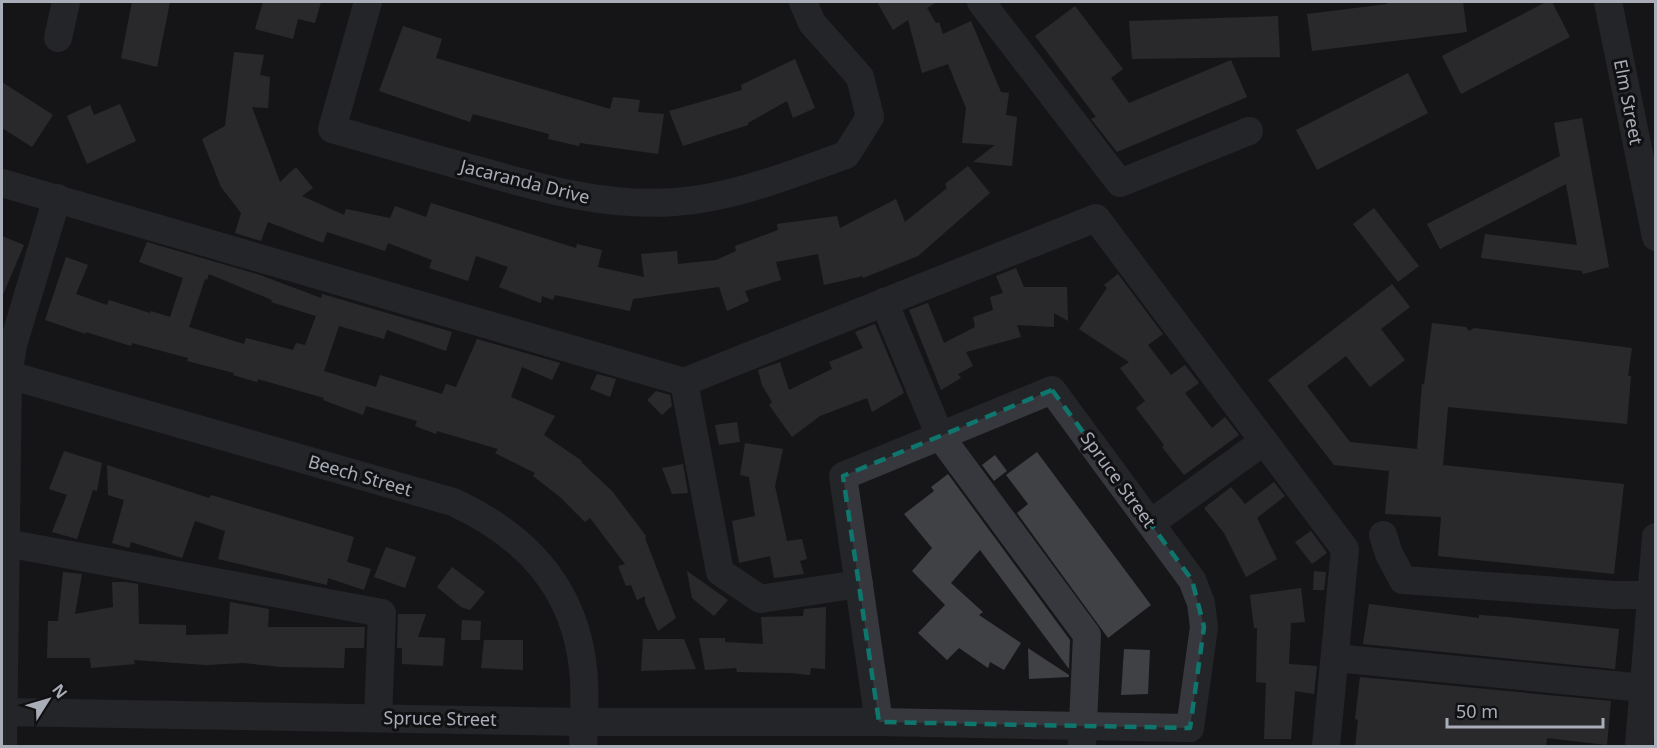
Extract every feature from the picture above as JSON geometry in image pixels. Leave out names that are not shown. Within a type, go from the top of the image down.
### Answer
[{"type":"street","points":[[58,38],[66,2]]},
{"type":"street","name":"Jacaranda Drive","points":[[368,2],[332,129],[545,190],[588,199],[632,203],[676,202],[719,196],[846,155],[870,117],[860,77],[812,23],[803,2]]},
{"type":"street","points":[[981,2],[1120,183],[1249,131]]},
{"type":"street","name":"Elm Street","points":[[1608,2],[1656,237]]},
{"type":"street","points":[[1614,31],[1617,15],[1626,2]]},
{"type":"street","points":[[2,183],[684,382],[1096,218],[1345,549],[1326,747]]},
{"type":"street","points":[[3,747],[6,543],[5,374],[57,198]]},
{"type":"street","points":[[884,302],[940,436],[1087,635],[1082,736]]},
{"type":"street","name":"Beech Street","points":[[5,374],[453,502],[481,515],[508,532],[530,554],[550,578],[566,605],[577,634],[583,669],[584,734]]},
{"type":"street","points":[[684,382],[720,572],[760,599],[859,584]]},
{"type":"street","name":"Spruce Street","points":[[2,712],[378,718],[584,734],[879,722],[1082,736],[1190,728],[1204,627],[1201,603],[1192,580],[1052,390],[843,476],[879,722]]},
{"type":"street","points":[[1150,524],[1264,441]]},
{"type":"street","points":[[1383,535],[1389,554],[1403,580],[1614,596],[1652,595]]},
{"type":"street","points":[[1640,747],[1656,537]]},
{"type":"street","points":[[6,543],[382,614],[378,718]]},
{"type":"street","points":[[1335,658],[1644,688]]},
{"type":"highlighted area","points":[[1052,390],[1192,580],[1204,627],[1190,728],[879,722],[843,476]]},
{"type":"building","points":[[132,2],[170,2],[157,67],[121,58]]},
{"type":"building","points":[[263,2],[321,2],[315,23],[298,19],[293,39],[255,29]]},
{"type":"building","points":[[877,2],[937,2],[927,8],[936,23],[939,22],[943,34],[971,21],[1001,92],[1009,93],[1006,115],[1017,117],[1012,166],[973,162],[995,145],[962,143],[966,108],[948,64],[922,73],[908,20],[893,30]]},
{"type":"building","points":[[1387,2],[1463,2],[1467,32],[1312,51],[1307,14],[1387,4]]},
{"type":"building","points":[[1546,2],[1552,2],[1570,37],[1461,94],[1442,56]]},
{"type":"building","points":[[1075,6],[1123,69],[1111,78],[1129,103],[1231,60],[1247,97],[1117,152],[1091,119],[1096,117],[1035,36]]},
{"type":"building","points":[[1278,16],[1280,57],[1132,59],[1129,21]]},
{"type":"building","points":[[403,26],[442,39],[436,58],[610,109],[613,97],[640,100],[638,112],[664,114],[658,154],[580,143],[579,146],[548,139],[549,134],[473,114],[470,122],[379,91]]},
{"type":"building","points":[[234,52],[264,55],[260,75],[270,77],[268,108],[252,107],[280,182],[296,167],[313,188],[302,196],[344,215],[346,209],[390,218],[395,206],[426,217],[431,203],[576,248],[577,244],[602,250],[598,267],[644,277],[641,254],[677,251],[678,264],[716,260],[736,251],[735,246],[778,230],[777,224],[837,216],[840,228],[896,199],[905,222],[947,188],[945,184],[968,166],[990,193],[918,256],[863,278],[863,276],[824,285],[818,254],[776,262],[781,280],[745,291],[749,301],[727,311],[719,287],[633,299],[630,311],[555,295],[553,300],[542,296],[541,303],[499,287],[508,267],[476,256],[468,281],[429,268],[432,260],[388,243],[385,251],[327,232],[323,243],[268,222],[261,241],[235,233],[241,213],[221,187],[202,139],[225,126]]},
{"type":"building","points":[[795,59],[815,108],[793,118],[787,101],[748,125],[683,146],[669,111],[742,90],[741,85]]},
{"type":"building","points":[[1408,73],[1428,113],[1317,170],[1296,130]]},
{"type":"building","points":[[2,82],[53,115],[32,147],[2,128]]},
{"type":"building","points":[[120,104],[136,141],[87,164],[67,116],[90,105],[94,115]]},
{"type":"building","points":[[1582,118],[1609,267],[1583,274],[1582,271],[1481,258],[1485,234],[1577,245],[1566,184],[1440,249],[1427,224],[1560,156],[1554,123]]},
{"type":"building","points":[[1374,208],[1419,266],[1398,282],[1353,224]]},
{"type":"building","points":[[2,236],[24,245],[2,297]]},
{"type":"building","points":[[147,242],[260,275],[321,298],[322,294],[452,332],[446,351],[387,330],[384,339],[339,326],[324,371],[376,387],[380,375],[442,394],[446,384],[456,387],[477,339],[560,363],[552,380],[522,367],[511,397],[555,416],[544,435],[582,461],[612,491],[646,536],[676,618],[658,631],[645,602],[645,596],[637,600],[631,585],[626,586],[618,566],[625,564],[590,518],[585,522],[560,497],[533,476],[535,473],[495,453],[498,449],[437,431],[436,434],[415,426],[417,421],[366,406],[363,415],[323,400],[324,398],[258,379],[257,382],[233,375],[234,373],[187,361],[188,358],[132,343],[131,346],[45,320],[66,257],[88,265],[76,294],[107,305],[109,300],[170,317],[183,278],[139,262]],"holes":[[[209,274],[272,300],[271,302],[316,316],[305,345],[296,343],[293,350],[246,338],[244,344],[189,327],[205,279],[207,280]]]},
{"type":"building","points":[[1016,268],[1024,287],[1067,287],[1068,321],[1054,313],[1054,327],[1017,325],[1021,337],[966,352],[973,366],[958,374],[961,378],[941,390],[909,310],[928,303],[944,343],[975,327],[973,317],[993,310],[990,297],[1003,293],[996,276]]},
{"type":"building","points":[[1118,274],[1163,334],[1148,345],[1171,375],[1185,365],[1199,383],[1185,393],[1212,428],[1225,417],[1239,435],[1184,475],[1136,408],[1145,401],[1120,368],[1129,362],[1079,329],[1107,288],[1104,285]]},
{"type":"building","points":[[1392,284],[1410,307],[1381,329],[1405,360],[1370,387],[1346,356],[1307,386],[1350,442],[1417,449],[1422,383],[1424,385],[1432,323],[1466,327],[1469,331],[1474,328],[1632,348],[1628,376],[1631,376],[1627,424],[1448,407],[1443,465],[1624,484],[1614,574],[1438,556],[1441,517],[1385,514],[1389,471],[1334,465],[1268,380]]},
{"type":"building","points":[[875,324],[904,393],[872,412],[867,398],[820,416],[792,437],[769,405],[772,402],[762,385],[758,370],[780,362],[789,390],[832,369],[829,362],[863,348],[855,332]]},
{"type":"building","points":[[597,374],[616,379],[610,397],[590,389]]},
{"type":"building","points":[[656,391],[670,395],[672,406],[662,415],[647,400]]},
{"type":"building","points":[[737,422],[740,442],[719,445],[715,425]]},
{"type":"building","points":[[745,443],[783,449],[775,486],[787,541],[802,539],[807,559],[800,561],[804,574],[774,578],[770,556],[739,563],[732,521],[755,516],[749,477],[740,475]]},
{"type":"building","points":[[64,451],[102,463],[97,491],[93,490],[77,539],[52,532],[67,495],[49,489]]},
{"type":"building","points":[[1037,452],[1151,605],[1108,638],[1017,513],[1028,504],[1006,475]]},
{"type":"building","points":[[995,455],[1007,471],[994,481],[982,465]]},
{"type":"building","points":[[683,464],[688,493],[672,494],[662,468]]},
{"type":"building","points":[[107,465],[209,498],[211,495],[354,537],[347,562],[371,569],[364,590],[328,578],[327,585],[218,559],[225,531],[195,521],[182,558],[131,542],[129,548],[112,543],[124,500],[108,495]]},
{"type":"building","points":[[948,474],[1070,640],[1069,669],[980,550],[951,583],[983,612],[979,615],[1021,643],[1004,670],[990,662],[988,668],[959,648],[947,660],[918,633],[945,605],[912,571],[932,548],[904,514],[934,491],[931,487]]},
{"type":"building","points":[[1274,482],[1285,496],[1257,518],[1277,559],[1246,577],[1224,533],[1204,508],[1231,487],[1245,504]]},
{"type":"building","points":[[1311,531],[1327,553],[1312,564],[1295,542]]},
{"type":"building","points":[[386,547],[416,557],[405,588],[374,577]]},
{"type":"building","points":[[452,567],[485,592],[470,610],[461,607],[437,587]]},
{"type":"building","points":[[687,571],[728,600],[714,616],[692,598]]},
{"type":"building","points":[[1314,571],[1326,572],[1324,590],[1313,590]]},
{"type":"building","points":[[63,572],[82,574],[75,614],[113,607],[112,582],[126,582],[138,584],[139,624],[186,625],[186,635],[228,634],[230,602],[269,609],[268,627],[365,627],[364,648],[345,648],[344,668],[282,667],[243,663],[206,665],[134,660],[135,664],[91,668],[90,658],[47,658],[48,621],[58,621]]},
{"type":"building","points":[[1301,588],[1305,622],[1291,623],[1289,664],[1317,666],[1314,694],[1295,691],[1291,739],[1264,739],[1266,683],[1256,682],[1257,628],[1254,628],[1250,595]]},
{"type":"building","points":[[1369,604],[1479,618],[1479,615],[1508,617],[1619,629],[1615,669],[1363,644]]},
{"type":"building","points":[[826,607],[825,669],[811,668],[810,675],[737,672],[736,668],[705,670],[699,638],[725,638],[725,642],[763,644],[761,617],[803,616],[804,609]]},
{"type":"building","points":[[398,614],[426,614],[418,637],[445,638],[443,666],[402,664],[402,648],[397,648]]},
{"type":"building","points":[[462,620],[481,621],[480,640],[461,640]]},
{"type":"building","points":[[643,639],[684,639],[696,669],[641,671]]},
{"type":"building","points":[[484,640],[523,640],[523,670],[481,668]]},
{"type":"building","points":[[1028,648],[1069,675],[1069,677],[1029,679]]},
{"type":"building","points":[[1124,649],[1150,650],[1148,694],[1121,695]]},
{"type":"building","points":[[1360,677],[1611,701],[1607,745],[1547,738],[1546,747],[1355,747],[1358,720],[1355,719]]}]
